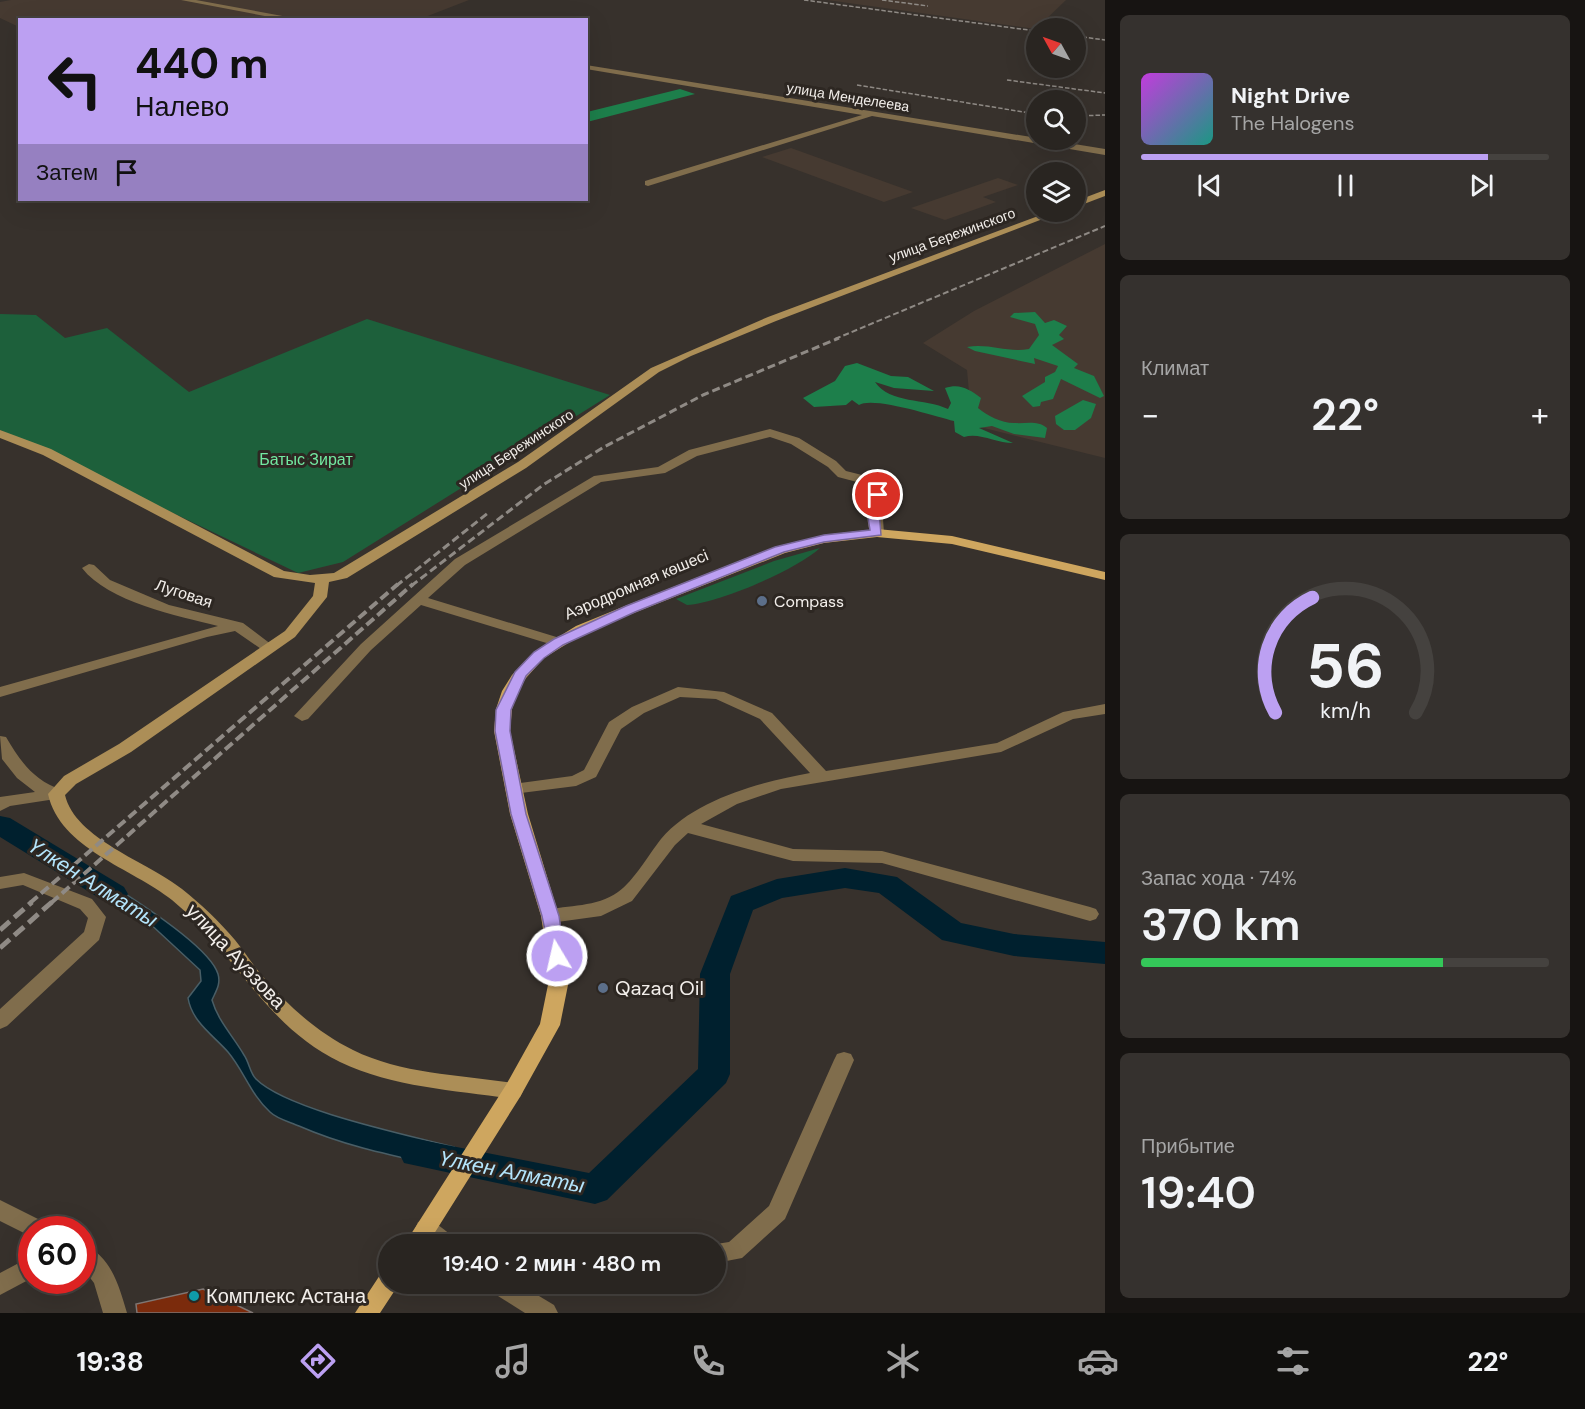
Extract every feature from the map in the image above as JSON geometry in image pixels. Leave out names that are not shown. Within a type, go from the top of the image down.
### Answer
[{"type":"main road","points":[[1086,200],[1105,192]]},
{"type":"main road","name":"улица Бережинского","points":[[0,434],[47,453],[279,574],[301,580],[322,581],[342,575],[522,465],[655,370],[676,359],[772,318],[1029,222]]},
{"type":"main road","name":"Аэродромная көшесі","points":[[427,1229],[513,1091],[550,1025],[560,975],[550,916],[513,789],[502,731],[504,710],[520,675],[539,655],[591,625],[780,550],[824,538],[877,533],[952,540],[1105,576]]},
{"type":"main road","points":[[56,794],[70,780],[124,748],[290,634],[320,597],[322,581]]},
{"type":"main road","name":"улица Ауэзова","points":[[56,794],[56,806],[78,831],[155,878],[184,900],[225,941],[262,990],[329,1046],[364,1063],[427,1079],[513,1091]]},
{"type":"main road","points":[[367,1313],[380,1294]]},
{"type":"street","points":[[184,0],[289,18]]},
{"type":"street","name":"улица Менделеева","points":[[588,67],[1105,152]]},
{"type":"street","points":[[648,183],[872,114]]},
{"type":"street","points":[[302,716],[366,647],[460,562],[598,479],[661,470],[693,453],[761,434],[782,436],[832,464],[842,474],[881,484],[884,489],[878,495],[873,510],[877,533]]},
{"type":"street","name":"Луговая","points":[[89,568],[105,583],[164,608],[238,626],[268,648]]},
{"type":"street","points":[[418,600],[558,642]]},
{"type":"street","points":[[0,692],[204,633],[238,626]]},
{"type":"street","points":[[513,789],[576,781],[590,773],[615,726],[638,710],[678,692],[719,695],[766,716],[822,776]]},
{"type":"street","points":[[550,916],[601,909],[626,896],[669,841],[685,826],[731,800],[779,784],[1001,747],[1069,715],[1105,708]]},
{"type":"street","points":[[0,741],[8,758],[30,784],[56,794]]},
{"type":"street","points":[[3,803],[56,794]]},
{"type":"street","points":[[685,826],[794,855],[882,857],[1090,914]]},
{"type":"street","points":[[0,883],[24,879],[86,904],[97,917],[92,935],[0,1021]]},
{"type":"street","points":[[726,1252],[734,1251],[777,1212],[844,1060]]},
{"type":"street","points":[[0,1210],[18,1219]]},
{"type":"street","points":[[96,1267],[108,1287],[115,1313]]},
{"type":"street","points":[[0,1286],[18,1275]]},
{"type":"street","points":[[515,1294],[546,1313]]},
{"type":"shaded area","points":[[11,0],[469,0],[423,18],[18,18],[18,27],[0,18],[0,2]]},
{"type":"shaded area","points":[[827,0],[1066,0],[1047,18],[1026,18],[1026,28]]},
{"type":"shaded area","points":[[791,148],[913,192],[884,202],[762,157]]},
{"type":"shaded area","points":[[998,178],[1018,185],[983,197],[996,202],[945,220],[911,208]]},
{"type":"shaded area","points":[[1105,244],[1105,458],[972,425],[967,370],[923,343],[974,311]]},
{"type":"green space","points":[[680,89],[695,94],[588,122],[588,112]]},
{"type":"green space","points":[[1035,312],[1045,323],[1054,320],[1067,326],[1059,335],[1064,339],[1052,345],[1078,364],[1074,368],[1094,376],[1104,396],[1100,398],[1061,379],[1053,399],[1033,407],[1022,396],[1045,382],[1045,377],[1055,372],[1058,366],[1034,358],[1035,364],[975,351],[967,347],[1029,349],[1039,335],[1035,324],[1010,317],[1014,313]]},
{"type":"green space","name":"Батыс Зират","points":[[0,314],[36,315],[65,338],[107,328],[189,392],[367,319],[610,395],[343,562],[298,573],[0,430]]},
{"type":"green space","points":[[857,363],[891,376],[908,377],[934,391],[894,388],[875,382],[890,394],[948,409],[951,403],[945,388],[955,386],[964,388],[981,398],[978,408],[986,414],[1004,422],[1035,423],[1043,426],[1047,428],[1045,438],[1014,434],[992,426],[979,428],[1013,443],[976,436],[964,437],[955,432],[954,421],[904,408],[877,403],[859,405],[852,400],[846,405],[814,407],[803,398],[835,381],[845,366]]},
{"type":"green space","points":[[1083,400],[1096,404],[1091,418],[1075,430],[1064,430],[1056,424],[1055,416]]},
{"type":"green space","points":[[820,548],[794,566],[737,592],[687,605],[676,599],[774,561]]},
{"type":"water","points":[[92,873],[182,933],[211,962],[219,978],[212,1000],[215,1008],[246,1058],[256,1079],[294,1101],[320,1111],[454,1147],[445,1167],[353,1145],[317,1133],[273,1114],[263,1105],[228,1052],[198,1021],[190,1007],[188,998],[201,981],[200,970],[146,920],[84,879]]},
{"type":"building","name":"Комплекс Астана","points":[[203,1289],[253,1313],[137,1313],[136,1304]]},
{"type":"waterway","name":"Үлкен Алматы","points":[[0,825],[114,894]]},
{"type":"waterway","name":"Үлкен Алматы","points":[[416,1153],[595,1189],[714,1074],[715,974],[741,903],[777,889],[845,878],[887,884],[952,932],[1014,945],[1105,953]]},
{"type":"railway","points":[[804,0],[1026,30]]},
{"type":"railway","points":[[882,0],[928,6]]},
{"type":"railway","points":[[1086,37],[1105,40]]},
{"type":"railway","points":[[1007,80],[1105,93]]},
{"type":"railway","points":[[857,85],[1026,112]]},
{"type":"railway","points":[[1086,116],[1105,115]]},
{"type":"railway","points":[[835,339],[1105,226]]},
{"type":"railway","points":[[411,586],[543,485],[604,447],[703,395],[839,338]]},
{"type":"railway","points":[[396,586],[488,513]]},
{"type":"railway","points":[[30,903],[398,584]]},
{"type":"railway","points":[[51,903],[413,584]]},
{"type":"railway","points":[[0,930],[32,902]]},
{"type":"railway","points":[[0,948],[52,902]]},
{"type":"place","name":"Compass","points":[[762,601]]},
{"type":"place","name":"Qazaq Oil","points":[[603,988]]},
{"type":"place","name":"Комплекс Астана","points":[[194,1296]]},
{"type":"route","points":[[557,956],[550,916],[519,814],[502,731],[504,710],[510,691],[520,675],[539,655],[558,642],[581,629],[630,609],[780,550],[824,538],[877,533],[873,510],[878,495]]}]
